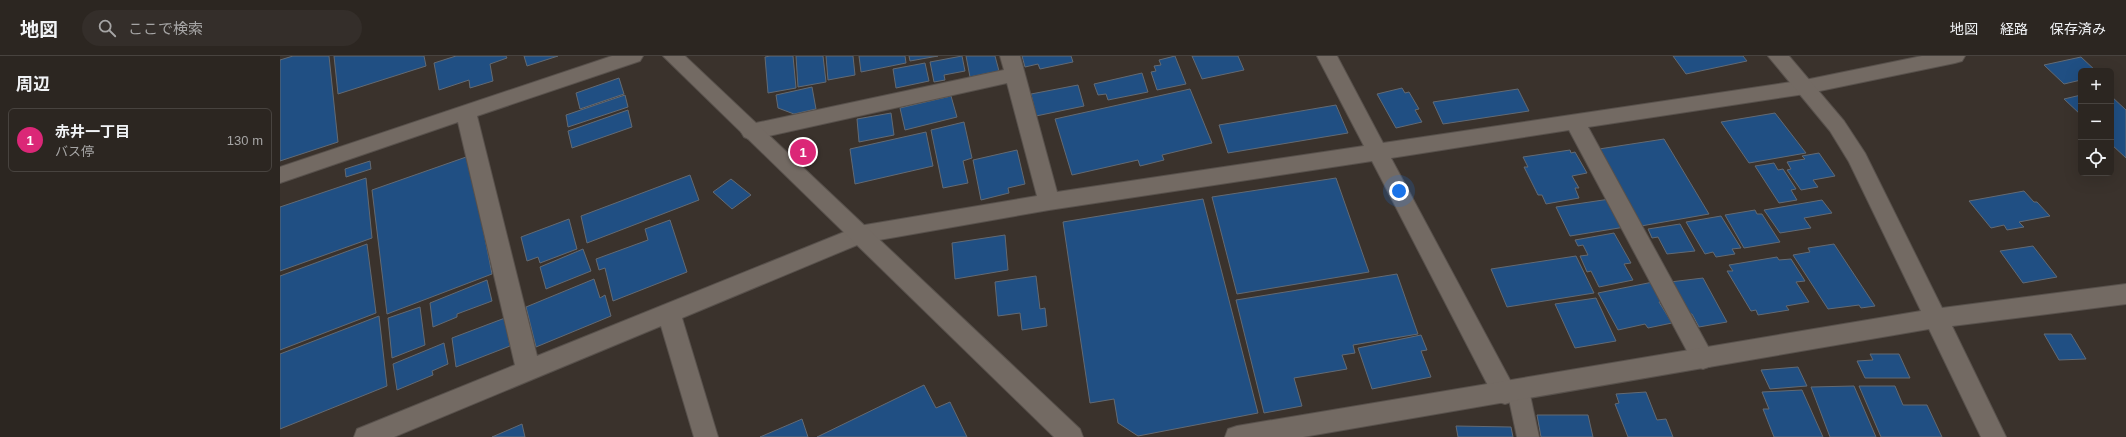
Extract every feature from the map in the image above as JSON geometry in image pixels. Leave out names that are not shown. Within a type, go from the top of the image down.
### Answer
[{"type":"street","points":[[280,175],[633,56]]},
{"type":"street","points":[[673,56],[1071,437]]},
{"type":"street","points":[[1327,56],[1512,392]]},
{"type":"street","points":[[1778,56],[1837,126],[1858,158],[1994,437]]},
{"type":"street","points":[[366,437],[859,235],[1048,202],[1805,87],[1955,56]]},
{"type":"street","points":[[751,132],[1012,65],[1048,202]]},
{"type":"street","points":[[466,112],[528,370]]},
{"type":"street","points":[[1576,122],[1703,359]]},
{"type":"street","points":[[1237,437],[1512,392],[1937,318],[2126,294]]},
{"type":"street","points":[[669,313],[706,437]]},
{"type":"lane","points":[[1512,392],[1528,437]]},
{"type":"building","points":[[293,56],[329,56],[338,142],[280,161],[280,60]]},
{"type":"building","points":[[334,56],[424,56],[426,66],[338,94]]},
{"type":"building","points":[[456,56],[506,56],[507,58],[490,64],[493,81],[470,88],[469,80],[439,90],[434,63]]},
{"type":"building","points":[[524,56],[558,56],[527,66]]},
{"type":"building","points":[[793,56],[796,88],[768,93],[765,57]]},
{"type":"building","points":[[796,56],[823,56],[826,82],[798,87]]},
{"type":"building","points":[[826,56],[853,56],[855,75],[828,80]]},
{"type":"building","points":[[859,56],[905,56],[906,63],[861,72]]},
{"type":"building","points":[[909,56],[938,56],[910,61]]},
{"type":"building","points":[[962,56],[965,71],[944,75],[945,80],[934,82],[930,62]]},
{"type":"building","points":[[966,56],[995,56],[999,71],[970,77]]},
{"type":"building","points":[[1022,56],[1071,56],[1073,62],[1040,69],[1038,64],[1025,67]]},
{"type":"building","points":[[1175,56],[1186,84],[1157,90],[1151,72],[1156,71],[1154,66],[1161,65],[1159,60]]},
{"type":"building","points":[[1192,56],[1238,56],[1244,70],[1202,79]]},
{"type":"building","points":[[1673,56],[1743,56],[1747,61],[1686,74]]},
{"type":"building","points":[[2081,57],[2093,68],[2078,68],[2078,81],[2064,84],[2044,65]]},
{"type":"building","points":[[925,63],[929,81],[896,88],[893,69]]},
{"type":"building","points":[[1142,73],[1148,92],[1108,100],[1106,94],[1098,95],[1094,84]]},
{"type":"building","points":[[619,78],[624,94],[580,109],[576,93]]},
{"type":"building","points":[[1078,85],[1084,106],[1036,116],[1031,94]]},
{"type":"building","points":[[812,87],[816,109],[794,114],[778,108],[776,95]]},
{"type":"building","points":[[1402,88],[1405,93],[1409,92],[1419,109],[1415,110],[1422,122],[1396,128],[1377,94]]},
{"type":"building","points":[[1190,89],[1212,143],[1162,155],[1164,160],[1140,166],[1138,160],[1072,175],[1055,119]]},
{"type":"building","points":[[1518,89],[1529,111],[1443,124],[1433,102]]},
{"type":"building","points":[[625,95],[628,107],[568,127],[566,115]]},
{"type":"building","points":[[951,96],[957,117],[905,130],[900,108]]},
{"type":"building","points":[[2078,96],[2078,112],[2064,99]]},
{"type":"building","points":[[2114,99],[2126,110],[2126,158],[2114,147]]},
{"type":"building","points":[[1336,105],[1348,133],[1228,153],[1219,125]]},
{"type":"building","points":[[628,110],[632,127],[572,148],[568,131]]},
{"type":"building","points":[[891,113],[894,135],[859,142],[857,119]]},
{"type":"building","points":[[1775,113],[1806,153],[1749,163],[1721,122]]},
{"type":"building","points":[[964,122],[972,158],[963,161],[968,183],[943,188],[931,130]]},
{"type":"building","points":[[926,132],[933,166],[855,184],[850,149]]},
{"type":"building","points":[[1664,139],[1709,214],[1641,226],[1599,149]]},
{"type":"building","points":[[1017,150],[1025,184],[1008,188],[1009,193],[981,200],[973,160]]},
{"type":"building","points":[[1570,150],[1571,153],[1575,152],[1587,173],[1572,176],[1579,188],[1575,188],[1579,198],[1546,204],[1542,195],[1538,195],[1524,167],[1528,167],[1523,157]]},
{"type":"building","points":[[1819,153],[1835,176],[1813,180],[1818,187],[1801,190],[1787,170],[1791,169],[1787,162],[1805,159],[1802,156]]},
{"type":"building","points":[[469,156],[492,274],[387,314],[372,190]]},
{"type":"building","points":[[370,161],[371,169],[346,177],[345,169]]},
{"type":"building","points":[[1774,163],[1778,170],[1783,169],[1796,189],[1791,190],[1797,200],[1779,203],[1755,166]]},
{"type":"building","points":[[690,175],[699,200],[587,243],[581,216]]},
{"type":"building","points":[[366,178],[372,238],[280,271],[280,207]]},
{"type":"building","points":[[1336,178],[1369,272],[1237,294],[1212,197]]},
{"type":"building","points":[[731,179],[751,195],[732,209],[713,192]]},
{"type":"building","points":[[2024,191],[2050,216],[2019,222],[2024,227],[2007,230],[2004,225],[1991,228],[1969,201]]},
{"type":"building","points":[[1203,199],[1258,413],[1138,436],[1118,423],[1114,399],[1090,403],[1063,222]]},
{"type":"building","points":[[1610,199],[1625,227],[1570,236],[1556,207]]},
{"type":"building","points":[[1822,200],[1832,213],[1804,218],[1811,228],[1780,233],[1764,210]]},
{"type":"building","points":[[1755,210],[1757,214],[1762,214],[1780,242],[1744,248],[1725,215]]},
{"type":"building","points":[[1721,216],[1741,248],[1732,249],[1735,254],[1716,257],[1713,252],[1705,254],[1686,222]]},
{"type":"building","points":[[569,219],[577,249],[540,263],[538,257],[527,261],[521,237]]},
{"type":"building","points":[[670,220],[687,272],[613,301],[605,268],[599,270],[596,259],[648,240],[645,229]]},
{"type":"building","points":[[1680,224],[1695,251],[1667,254],[1658,237],[1652,238],[1648,229]]},
{"type":"building","points":[[1614,233],[1631,263],[1624,264],[1633,280],[1599,287],[1591,271],[1587,272],[1580,256],[1588,255],[1583,245],[1578,246],[1575,240]]},
{"type":"building","points":[[1005,235],[1008,270],[955,279],[952,243]]},
{"type":"building","points":[[367,244],[376,313],[280,350],[280,276]]},
{"type":"building","points":[[1834,244],[1875,306],[1861,308],[1859,305],[1828,309],[1793,255],[1810,252],[1808,248]]},
{"type":"building","points":[[2033,246],[2057,277],[2023,283],[2000,251]]},
{"type":"building","points":[[583,249],[591,271],[546,289],[540,267]]},
{"type":"building","points":[[1576,256],[1594,293],[1507,307],[1491,269]]},
{"type":"building","points":[[1777,257],[1779,260],[1791,259],[1805,281],[1796,282],[1809,302],[1786,306],[1789,310],[1758,315],[1756,310],[1751,311],[1727,271],[1733,271],[1729,265]]},
{"type":"building","points":[[1397,274],[1418,334],[1353,345],[1355,353],[1342,355],[1347,369],[1294,378],[1302,406],[1264,413],[1236,300]]},
{"type":"building","points":[[1036,276],[1040,309],[1045,308],[1047,326],[1022,330],[1020,313],[998,316],[995,282]]},
{"type":"building","points":[[1703,278],[1727,322],[1699,327],[1692,314],[1687,314],[1670,282]]},
{"type":"building","points":[[594,279],[600,298],[605,295],[611,316],[536,347],[526,307]]},
{"type":"building","points":[[487,280],[492,301],[457,314],[457,317],[433,327],[430,303]]},
{"type":"building","points":[[1653,282],[1664,301],[1659,302],[1672,323],[1648,328],[1645,324],[1618,330],[1598,293]]},
{"type":"building","points":[[1596,298],[1616,341],[1575,348],[1555,304]]},
{"type":"building","points":[[420,307],[425,345],[392,358],[388,318]]},
{"type":"building","points":[[379,316],[387,386],[280,429],[280,354]]},
{"type":"building","points":[[505,318],[510,346],[456,367],[452,338]]},
{"type":"building","points":[[2044,334],[2071,334],[2086,359],[2059,360]]},
{"type":"building","points":[[1421,335],[1427,350],[1421,351],[1431,377],[1372,389],[1358,348]]},
{"type":"building","points":[[444,343],[448,364],[432,371],[433,375],[397,390],[393,364]]},
{"type":"building","points":[[1870,354],[1899,354],[1910,378],[1865,378],[1857,361],[1873,360]]},
{"type":"building","points":[[1798,367],[1807,386],[1770,389],[1761,370]]},
{"type":"building","points":[[924,385],[936,408],[950,402],[967,437],[817,437]]},
{"type":"building","points":[[1854,386],[1876,437],[1830,437],[1811,387]]},
{"type":"building","points":[[1859,386],[1895,386],[1903,405],[1927,405],[1942,437],[1881,437]]},
{"type":"building","points":[[1802,390],[1823,437],[1774,437],[1763,409],[1769,409],[1762,392]]},
{"type":"building","points":[[1646,392],[1657,420],[1666,419],[1673,437],[1628,437],[1615,404],[1619,403],[1616,394]]},
{"type":"building","points":[[1537,415],[1588,415],[1593,437],[1541,437]]},
{"type":"building","points":[[802,419],[808,437],[760,437]]},
{"type":"building","points":[[522,424],[525,437],[492,437]]},
{"type":"building","points":[[1456,426],[1511,427],[1513,437],[1458,437]]},
{"type":"place","name":"赤井一丁目","points":[[803,152]]}]
